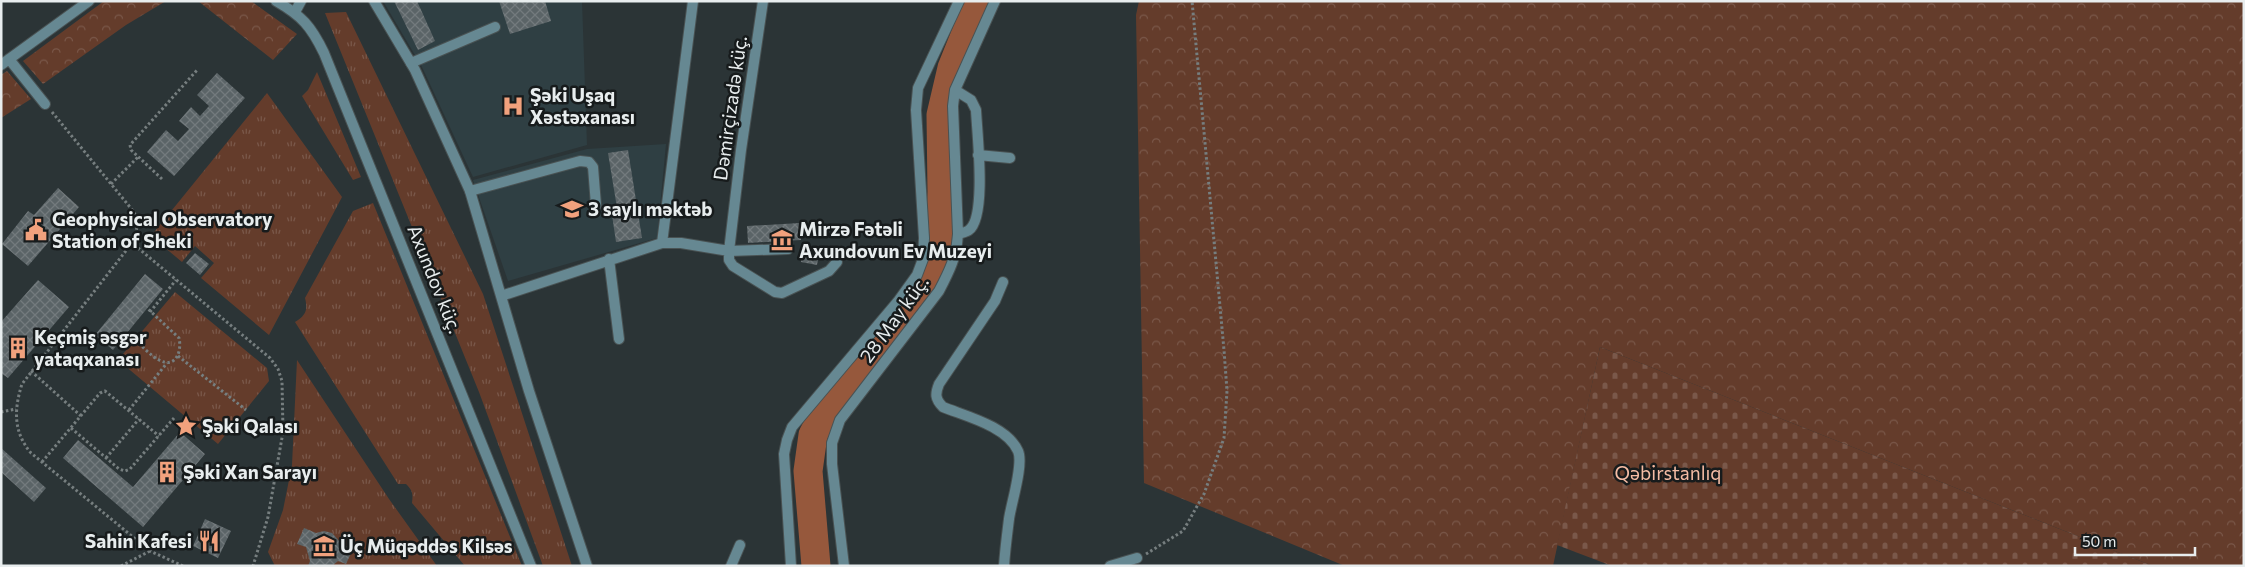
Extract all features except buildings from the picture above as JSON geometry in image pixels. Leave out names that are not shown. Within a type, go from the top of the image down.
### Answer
[{"type":"street","points":[[46,104],[5,62],[89,1]]},
{"type":"street","name":"Axundov küç.","points":[[276,1],[295,12],[307,22],[324,53],[531,566]]},
{"type":"street","points":[[295,12],[301,1]]},
{"type":"street","points":[[374,1],[411,63],[443,128],[470,191],[529,391],[587,566]]},
{"type":"street","points":[[662,244],[693,1]]},
{"type":"street","name":"Dəmirçizadə küç.","points":[[729,251],[763,1]]},
{"type":"street","points":[[791,566],[784,454],[786,440],[792,427],[899,300],[917,275],[923,259],[924,238],[916,110],[918,88],[959,1]]},
{"type":"street","name":"28 May küç.","points":[[844,566],[832,464],[832,443],[840,420],[939,291],[951,269],[958,247],[953,106],[955,90],[995,1]]},
{"type":"street","points":[[411,63],[495,27]]},
{"type":"street","points":[[955,90],[971,100],[976,110],[980,202],[976,222],[969,230],[958,234]]},
{"type":"street","points":[[978,155],[1010,158]]},
{"type":"street","points":[[470,191],[580,161],[589,162],[592,167],[596,204]]},
{"type":"street","points":[[501,296],[609,259],[662,244],[681,243],[729,251],[788,249]]},
{"type":"street","points":[[729,251],[729,260],[733,266],[775,292],[782,293],[829,271],[837,262]]},
{"type":"street","points":[[609,259],[619,339]]},
{"type":"street","points":[[1003,282],[995,301],[939,384],[936,393],[937,401],[942,407],[990,425],[1008,438],[1018,451],[1020,461],[1009,520],[1004,566]]},
{"type":"street","points":[[731,566],[740,545]]},
{"type":"street","points":[[1110,566],[1137,558]]},
{"type":"path","points":[[1137,558],[1157,549],[1183,531],[1204,494],[1224,438],[1227,391],[1225,358],[1192,1]]},
{"type":"path","points":[[162,179],[131,150],[133,141],[198,69]]},
{"type":"path","points":[[46,104],[138,220],[138,230],[132,243],[22,384],[16,409],[16,424],[23,444],[42,462],[150,550],[183,566]]},
{"type":"path","points":[[111,184],[138,157]]},
{"type":"path","points":[[132,243],[270,358],[278,369],[282,381],[283,432],[268,517],[253,566]]},
{"type":"path","points":[[150,312],[176,280]]},
{"type":"path","points":[[129,410],[167,363],[178,356],[181,345],[179,338],[147,308]]},
{"type":"path","points":[[135,340],[158,360],[167,363]]},
{"type":"path","points":[[178,356],[246,410]]},
{"type":"path","points":[[31,372],[82,416]]},
{"type":"path","points":[[42,462],[100,393],[105,391],[159,436]]},
{"type":"path","points":[[1,412],[16,409]]},
{"type":"path","points":[[71,428],[119,469],[125,471],[130,469],[174,418]]},
{"type":"path","points":[[106,458],[139,419]]},
{"type":"path","points":[[121,566],[150,550]]},
{"type":"shaded area","name":"Şəki Uşaq Xəstəxanası","points":[[383,1],[582,1],[587,145],[473,177],[422,67]]},
{"type":"shaded area","name":"3 saylı məktəb","points":[[666,144],[657,238],[508,281],[473,180],[587,149]]},
{"type":"green space","points":[[104,1],[166,1],[126,25],[43,84],[23,61]]},
{"type":"green space","points":[[198,1],[251,1],[297,34],[273,60]]},
{"type":"green space","points":[[1139,1],[2244,1],[2244,566],[2153,566],[1600,347],[1553,566],[1345,566],[1144,483],[1136,15]]},
{"type":"green space","points":[[346,12],[483,294],[572,566],[543,566],[479,392],[325,13]]},
{"type":"green space","points":[[7,71],[31,99],[1,118],[1,75]]},
{"type":"green space","points":[[317,72],[361,177],[353,180],[302,96],[308,90]]},
{"type":"green space","points":[[267,93],[342,197],[269,335],[201,278],[214,263],[195,246],[182,262],[151,236]]},
{"type":"green space","points":[[373,203],[522,566],[465,566],[412,503],[412,493],[408,486],[406,484],[398,484],[295,322],[305,312],[305,298],[353,211]]},
{"type":"green space","points":[[175,292],[267,368],[269,381],[218,444],[118,360]]},
{"type":"green space","name":"Qəbirstanlıq","points":[[1600,347],[2153,566],[1612,566],[1557,545]]},
{"type":"green space","points":[[297,360],[389,499],[437,566],[275,566],[268,552],[283,510],[292,465]]},
{"type":"waterway","points":[[816,566],[808,471],[813,435],[824,414],[917,300],[939,256],[942,192],[941,115],[952,68],[979,1]]},
{"type":"place","name":"Şəki Uşaq Xəstəxanası","points":[[513,106]]},
{"type":"place","name":"3 saylı məktəb","points":[[572,209]]},
{"type":"place","name":"Geophysical Observatory Station of Sheki","points":[[36,230]]},
{"type":"place","name":"Mirzə Fətəli Axundovun Ev Muzeyi","points":[[782,240]]},
{"type":"place","name":"Keçmiş əsgər yataqxanası","points":[[18,348]]},
{"type":"place","name":"Şəki Qalası","points":[[186,426]]},
{"type":"place","name":"Şəki Xan Sarayı","points":[[167,472]]},
{"type":"place","name":"Sahin Kafesi","points":[[209,541]]},
{"type":"place","name":"Üç Müqəddəs Kilsəs","points":[[324,546]]}]
